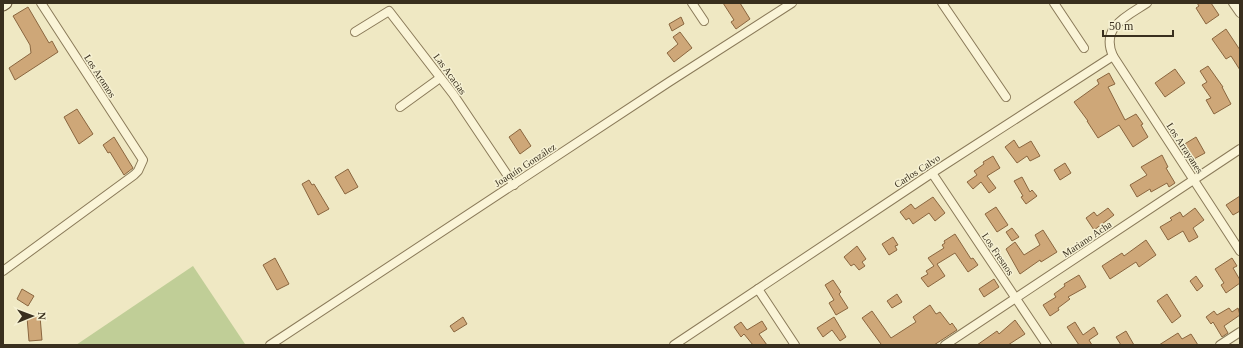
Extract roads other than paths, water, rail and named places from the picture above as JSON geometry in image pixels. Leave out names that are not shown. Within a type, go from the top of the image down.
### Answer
[{"type":"street","name":"Los Aromos","points":[[3,271],[134,175],[138,171],[143,160],[41,3]]},
{"type":"street","points":[[692,3],[704,21]]},
{"type":"street","name":"Joaquín González","points":[[270,345],[792,3]]},
{"type":"street","points":[[942,3],[1006,98]]},
{"type":"street","points":[[1054,3],[1084,48]]},
{"type":"street","points":[[1113,56],[1110,50],[1112,30],[1119,21],[1147,3]]},
{"type":"street","points":[[1233,3],[1240,13]]},
{"type":"street","name":"Las Acacias","points":[[355,32],[389,10],[440,78],[514,185]]},
{"type":"street","name":"Carlos Calvo","points":[[674,345],[932,173],[1113,56]]},
{"type":"street","name":"Los Arrayanes","points":[[1113,56],[1240,251]]},
{"type":"street","points":[[400,107],[440,78]]},
{"type":"street","name":"Mariano Acha","points":[[944,345],[1240,149]]},
{"type":"street","name":"Los Fresnos","points":[[932,173],[1047,345]]},
{"type":"street","points":[[758,289],[795,345]]},
{"type":"street","points":[[1220,345],[1240,332]]}]
